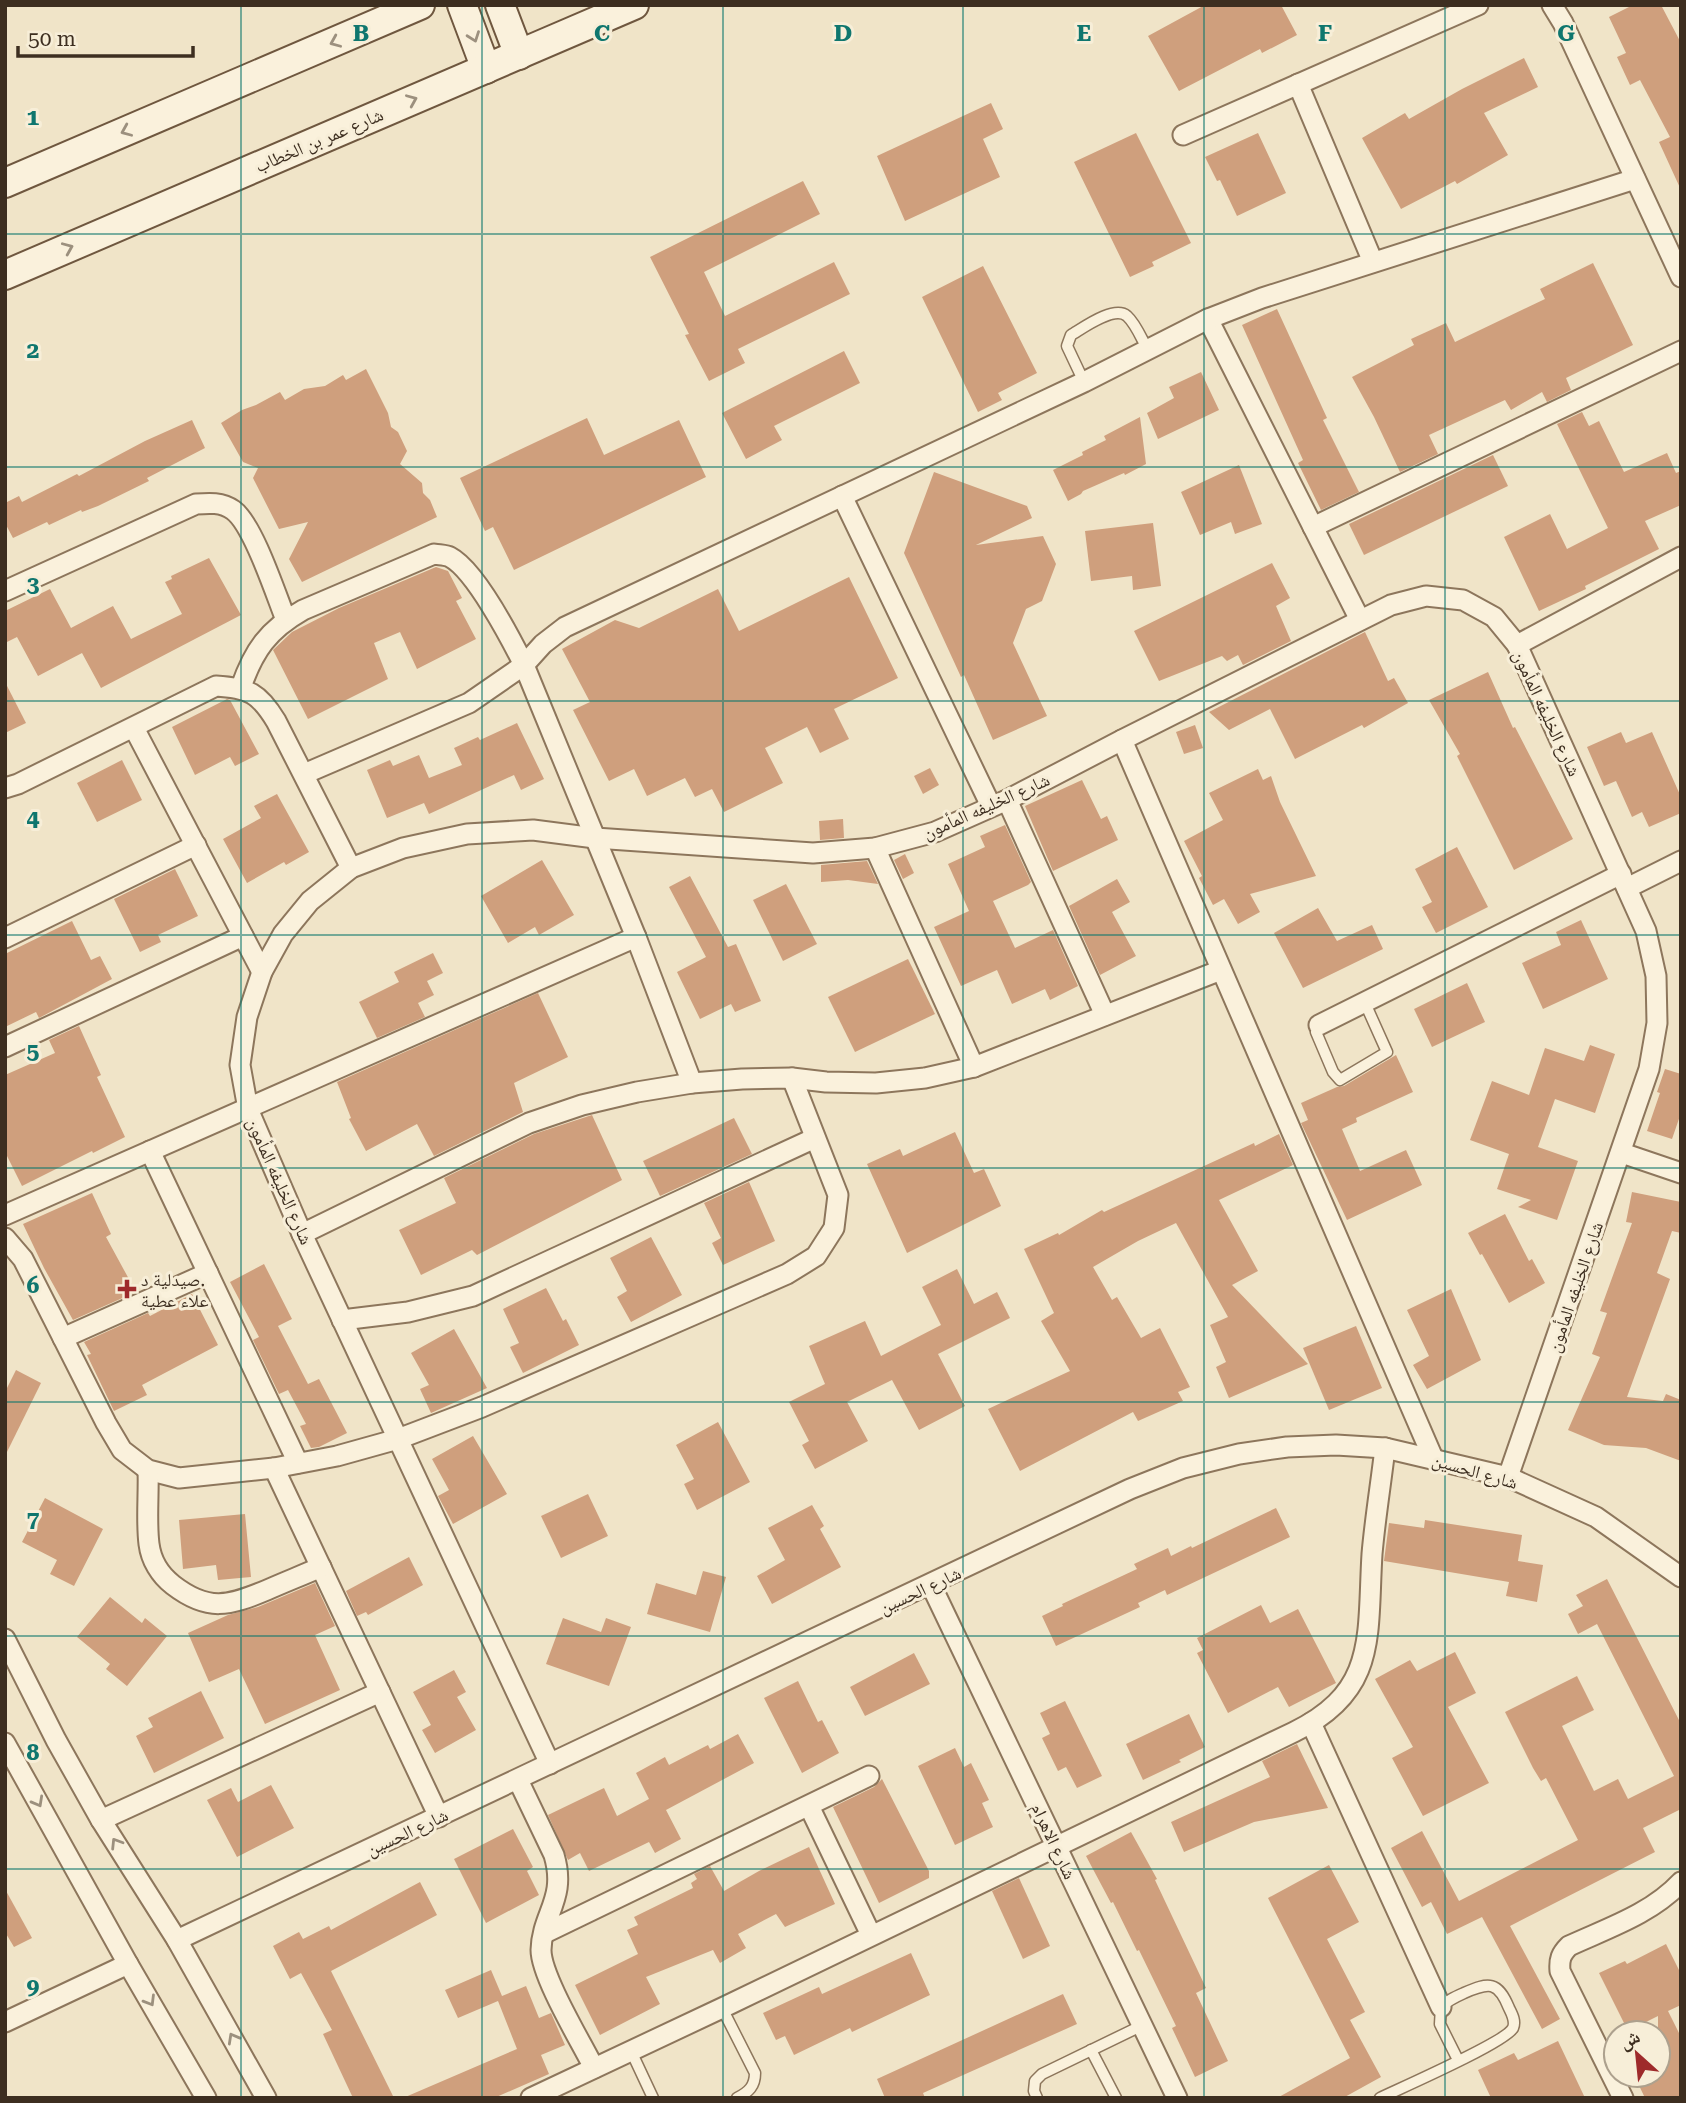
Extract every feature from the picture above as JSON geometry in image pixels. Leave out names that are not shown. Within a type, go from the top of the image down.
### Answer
[{"type":"street","points":[[5,183],[421,5]]},
{"type":"street","points":[[462,5],[486,69]]},
{"type":"street","points":[[500,5],[519,55]]},
{"type":"street","name":"شارع عمر بن الخطاب","points":[[5,275],[634,5]]},
{"type":"street","points":[[1183,135],[1478,5]]},
{"type":"street","points":[[1552,5],[1563,23],[1681,277]]},
{"type":"street","points":[[1298,84],[1373,262]]},
{"type":"street","points":[[304,774],[469,703],[524,665],[543,644],[565,627],[1084,382],[1208,319],[1262,298],[1635,179]]},
{"type":"street","points":[[1208,319],[1360,620]]},
{"type":"street","points":[[1313,527],[1681,351]]},
{"type":"street","points":[[842,496],[1105,1015]]},
{"type":"street","points":[[5,591],[196,503],[215,503],[233,510],[247,524],[286,620]]},
{"type":"street","points":[[241,687],[250,661],[265,638],[286,620],[434,554],[449,557],[460,566],[485,597],[524,665],[636,937],[692,1083]]},
{"type":"street","points":[[1517,645],[1681,557]]},
{"type":"street","name":"شارع الخليفه المأمون","points":[[550,1764],[302,1234],[248,1109],[240,1065],[247,1017],[262,972],[283,934],[310,901],[351,868],[403,848],[467,834],[533,830],[595,838],[813,853],[875,848],[935,832],[999,803],[1391,605],[1426,596],[1463,600],[1494,617],[1517,645],[1646,931],[1653,965],[1657,1023],[1649,1069],[1622,1153],[1508,1477]]},
{"type":"street","points":[[5,788],[134,728],[216,686],[241,687],[262,699],[304,774],[351,868]]},
{"type":"street","points":[[134,728],[262,972]]},
{"type":"street","points":[[1122,740],[1433,1458]]},
{"type":"street","points":[[5,938],[195,845]]},
{"type":"street","points":[[875,848],[974,1067]]},
{"type":"street","points":[[1319,1025],[1624,881],[1681,861]]},
{"type":"street","points":[[5,1047],[243,936]]},
{"type":"street","points":[[5,1215],[636,937]]},
{"type":"street","points":[[302,1234],[529,1123],[593,1103],[692,1083],[742,1079],[792,1078],[876,1083],[925,1078],[974,1067],[1221,970]]},
{"type":"street","points":[[5,1238],[23,1259],[122,1450],[148,1469],[180,1478],[274,1468],[337,1456],[398,1439],[482,1407],[787,1274],[816,1256],[834,1228],[838,1195],[792,1078]]},
{"type":"street","points":[[342,1320],[408,1312],[473,1296],[815,1138]]},
{"type":"street","points":[[150,1151],[299,1463]]},
{"type":"street","points":[[1622,1153],[1681,1173]]},
{"type":"street","points":[[63,1338],[208,1273]]},
{"type":"street","name":"شارع الحسين","points":[[177,1940],[1130,1489],[1184,1468],[1239,1454],[1287,1447],[1385,1447],[1508,1477],[1596,1517],[1679,1574]]},
{"type":"street","points":[[531,2098],[1311,1723],[1330,1710],[1346,1694],[1366,1653],[1373,1550],[1385,1447]]},
{"type":"street","points":[[274,1468],[439,1817]]},
{"type":"street","points":[[148,1469],[149,1546],[155,1564],[166,1579],[181,1591],[199,1600],[218,1604],[237,1602],[321,1567]]},
{"type":"street","name":"شارع الاهرام","points":[[931,1585],[1177,2098]]},
{"type":"street","points":[[5,1639],[56,1740],[101,1820],[177,1940],[266,2098]]},
{"type":"street","points":[[101,1820],[380,1692]]},
{"type":"street","points":[[1311,1723],[1441,2007]]},
{"type":"street","points":[[5,1743],[206,2098]]},
{"type":"street","points":[[545,1933],[869,1776]]},
{"type":"street","points":[[518,1780],[558,1868],[556,1896],[541,1953],[546,1974],[594,2068]]},
{"type":"street","points":[[809,1806],[871,1935]]},
{"type":"street","points":[[1623,2098],[1560,1971],[1559,1961],[1562,1952],[1569,1946],[1637,1915],[1665,1898],[1681,1882]]},
{"type":"street","points":[[5,2022],[128,1964]]},
{"type":"lane","points":[[1084,382],[1067,346],[1071,335],[1107,315],[1114,312],[1129,317],[1148,350]]},
{"type":"lane","points":[[1319,1025],[1316,1032],[1333,1072],[1340,1080],[1387,1052],[1365,1003]]},
{"type":"lane","points":[[1380,2098],[1458,2060],[1507,2035],[1513,2029],[1515,2020],[1497,1987],[1480,1986],[1448,2000],[1441,2007],[1440,2024],[1458,2060]]},
{"type":"lane","points":[[722,2008],[755,2073],[755,2082],[750,2090],[737,2098]]},
{"type":"lane","points":[[1037,2098],[1034,2091],[1035,2081],[1042,2074],[1143,2025]]},
{"type":"lane","points":[[1091,2050],[1116,2098]]},
{"type":"lane","points":[[631,2051],[653,2098]]},
{"type":"building","points":[[1205,5],[1281,5],[1297,35],[1262,53],[1260,49],[1179,91],[1148,36]]},
{"type":"building","points":[[1633,5],[1661,5],[1681,43],[1681,190],[1659,142],[1670,137],[1640,80],[1630,85],[1617,57],[1626,53],[1609,17]]},
{"type":"building","points":[[1524,58],[1538,87],[1484,113],[1508,155],[1457,184],[1455,181],[1401,209],[1362,138],[1405,113],[1409,119]]},
{"type":"building","points":[[991,103],[1003,129],[983,139],[1000,177],[905,221],[877,156]]},
{"type":"building","points":[[1136,133],[1191,243],[1152,262],[1154,266],[1130,277],[1074,162]]},
{"type":"building","points":[[1258,133],[1286,193],[1237,216],[1220,180],[1217,181],[1205,157]]},
{"type":"building","points":[[803,181],[820,214],[704,272],[725,316],[834,262],[850,294],[738,349],[745,363],[709,381],[685,335],[689,334],[650,257]]},
{"type":"building","points":[[1593,263],[1633,345],[1566,378],[1571,390],[1547,402],[1542,392],[1511,410],[1505,400],[1429,435],[1438,454],[1400,472],[1352,377],[1414,345],[1411,339],[1446,323],[1455,342],[1545,299],[1540,289]]},
{"type":"building","points":[[983,266],[1037,373],[998,393],[1002,400],[978,412],[922,297]]},
{"type":"building","points":[[1277,309],[1327,418],[1323,420],[1359,492],[1321,510],[1298,463],[1303,460],[1242,325]]},
{"type":"building","points":[[844,351],[860,383],[774,426],[782,440],[746,459],[722,413]]},
{"type":"building","points":[[366,369],[388,413],[391,427],[398,432],[407,451],[400,464],[422,483],[423,493],[430,500],[437,517],[302,582],[289,559],[308,522],[279,529],[253,478],[258,468],[243,462],[221,423],[280,392],[285,400],[304,389],[325,386],[343,375],[346,380]]},
{"type":"building","points":[[1201,372],[1219,410],[1158,439],[1147,413],[1174,398],[1169,387]]},
{"type":"building","points":[[1582,412],[1589,426],[1599,421],[1624,472],[1667,453],[1676,473],[1681,471],[1681,505],[1645,521],[1659,549],[1539,611],[1504,537],[1550,514],[1567,549],[1608,528],[1557,424]]},
{"type":"building","points":[[1140,417],[1146,464],[1083,491],[1068,501],[1053,470],[1083,455],[1082,452],[1106,440],[1104,436]]},
{"type":"building","points":[[587,418],[604,455],[679,420],[706,477],[514,570],[493,527],[485,531],[460,478]]},
{"type":"building","points":[[192,420],[205,448],[147,478],[149,481],[98,506],[82,512],[81,510],[49,525],[47,522],[13,538],[5,523],[5,503],[19,496],[22,502]]},
{"type":"building","points":[[1493,455],[1508,486],[1364,555],[1349,524]]},
{"type":"building","points":[[1239,465],[1262,524],[1235,534],[1231,522],[1200,535],[1181,492]]},
{"type":"building","points":[[934,472],[1027,506],[1032,518],[976,545],[1043,536],[1056,564],[1042,601],[1026,609],[1013,643],[1047,716],[993,740],[904,553]]},
{"type":"building","points":[[1153,523],[1161,586],[1133,590],[1132,576],[1091,581],[1085,531]]},
{"type":"building","points":[[209,558],[241,615],[101,688],[82,653],[38,676],[17,637],[5,643],[5,611],[50,589],[71,628],[113,606],[131,639],[182,614],[165,582],[172,579],[171,576]]},
{"type":"building","points":[[1272,563],[1290,598],[1276,606],[1291,641],[1243,665],[1238,655],[1227,661],[1222,656],[1159,681],[1134,631]]},
{"type":"building","points":[[436,567],[448,571],[462,598],[456,601],[476,639],[417,669],[400,632],[374,643],[388,679],[308,719],[273,650],[292,632],[339,608]]},
{"type":"building","points":[[849,577],[898,678],[834,709],[849,739],[820,753],[807,727],[765,748],[783,783],[724,812],[712,789],[695,797],[685,778],[647,796],[634,769],[609,781],[573,710],[590,702],[562,649],[615,620],[639,628],[718,589],[739,631]]},
{"type":"building","points":[[1365,632],[1388,681],[1394,678],[1408,703],[1364,728],[1362,725],[1295,759],[1270,709],[1229,730],[1209,712]]},
{"type":"building","points":[[1488,672],[1513,728],[1515,727],[1573,839],[1514,870],[1457,756],[1460,754],[1429,700]]},
{"type":"building","points":[[5,682],[26,723],[5,733]]},
{"type":"building","points":[[227,699],[259,754],[235,766],[230,757],[195,775],[172,727]]},
{"type":"building","points":[[517,723],[544,779],[521,790],[514,775],[429,814],[424,803],[387,818],[367,770],[390,760],[393,766],[419,755],[429,778],[462,765],[454,748],[478,737],[480,740]]},
{"type":"building","points":[[1195,725],[1203,748],[1184,754],[1176,732]]},
{"type":"building","points":[[1621,732],[1626,743],[1652,732],[1681,797],[1681,813],[1649,827],[1642,812],[1632,817],[1616,781],[1604,786],[1587,747]]},
{"type":"building","points":[[122,760],[142,800],[97,822],[77,783]]},
{"type":"building","points":[[930,768],[939,785],[923,794],[914,776]]},
{"type":"building","points":[[1258,769],[1263,780],[1271,776],[1280,802],[1316,876],[1250,894],[1260,912],[1238,924],[1224,899],[1213,905],[1184,841],[1223,820],[1209,793]]},
{"type":"building","points":[[1082,780],[1101,819],[1107,816],[1118,840],[1053,871],[1025,806]]},
{"type":"building","points":[[277,794],[309,852],[286,865],[284,862],[247,883],[223,839],[261,818],[254,806]]},
{"type":"building","points":[[843,819],[844,838],[820,840],[819,821]]},
{"type":"building","points":[[1005,825],[1031,882],[993,901],[1015,948],[1053,930],[1078,986],[1050,1000],[1045,989],[1012,1004],[997,970],[961,986],[934,927],[969,911],[948,864],[985,847],[980,836]]},
{"type":"building","points":[[1457,847],[1488,907],[1436,933],[1422,907],[1432,902],[1415,869]]},
{"type":"building","points":[[905,854],[914,873],[903,879],[894,860]]},
{"type":"building","points":[[542,860],[574,915],[539,935],[535,927],[508,943],[481,896]]},
{"type":"building","points":[[867,861],[878,884],[848,880],[821,882],[821,865]]},
{"type":"building","points":[[175,869],[198,916],[158,935],[161,942],[140,952],[114,899]]},
{"type":"building","points":[[690,876],[728,947],[736,944],[761,1001],[735,1012],[731,1004],[700,1019],[677,972],[706,957],[669,887]]},
{"type":"building","points":[[1117,879],[1130,902],[1112,912],[1136,956],[1100,975],[1069,906]]},
{"type":"building","points":[[786,884],[817,944],[783,961],[753,900]]},
{"type":"building","points":[[1318,908],[1337,941],[1372,925],[1383,949],[1303,988],[1274,933]]},
{"type":"building","points":[[1581,920],[1608,979],[1543,1009],[1522,963],[1561,945],[1556,932]]},
{"type":"building","points":[[72,921],[91,960],[100,956],[112,979],[39,1018],[36,1012],[5,1027],[5,954]]},
{"type":"building","points":[[433,953],[443,973],[427,981],[434,995],[418,1003],[425,1017],[377,1038],[359,1002],[399,982],[394,972]]},
{"type":"building","points":[[908,959],[935,1014],[855,1052],[828,997]]},
{"type":"building","points":[[1467,983],[1485,1022],[1432,1047],[1414,1009]]},
{"type":"building","points":[[538,993],[568,1057],[514,1083],[523,1112],[434,1156],[417,1124],[366,1151],[349,1119],[351,1118],[337,1082]]},
{"type":"building","points":[[79,1026],[101,1075],[97,1077],[125,1137],[22,1186],[5,1152],[5,1075],[55,1053],[49,1040]]},
{"type":"building","points":[[1590,1045],[1615,1054],[1595,1113],[1555,1099],[1538,1147],[1578,1161],[1557,1220],[1518,1207],[1531,1200],[1497,1189],[1509,1154],[1470,1140],[1492,1081],[1529,1095],[1545,1048],[1584,1061]]},
{"type":"building","points":[[1396,1055],[1413,1092],[1356,1118],[1357,1122],[1342,1129],[1360,1171],[1406,1150],[1422,1185],[1347,1220],[1301,1123],[1308,1120],[1301,1103],[1344,1086]]},
{"type":"building","points":[[1665,1069],[1681,1074],[1681,1113],[1672,1139],[1647,1131]]},
{"type":"building","points":[[592,1115],[622,1180],[477,1255],[472,1250],[421,1275],[399,1230],[456,1203],[444,1178],[534,1134]]},
{"type":"building","points":[[734,1118],[752,1154],[660,1196],[643,1161]]},
{"type":"building","points":[[955,1132],[974,1173],[984,1169],[1001,1206],[907,1253],[867,1164],[900,1149],[903,1156]]},
{"type":"building","points":[[1279,1134],[1293,1165],[1219,1200],[1258,1271],[1232,1285],[1308,1364],[1229,1398],[1216,1367],[1226,1362],[1210,1325],[1228,1317],[1176,1223],[1093,1267],[1112,1300],[1117,1297],[1141,1338],[1160,1328],[1190,1387],[1178,1392],[1183,1401],[1138,1421],[1133,1412],[1020,1471],[988,1409],[1070,1371],[1041,1321],[1054,1313],[1024,1249],[1058,1233],[1059,1235],[1102,1210],[1104,1212]]},
{"type":"building","points":[[749,1182],[775,1241],[723,1265],[712,1243],[721,1238],[704,1203]]},
{"type":"building","points":[[1632,1192],[1681,1202],[1681,1233],[1672,1231],[1657,1273],[1670,1279],[1627,1397],[1663,1401],[1666,1394],[1681,1400],[1681,1461],[1646,1448],[1604,1445],[1568,1430],[1600,1357],[1592,1354],[1607,1313],[1600,1311],[1632,1223],[1626,1222]]},
{"type":"building","points":[[92,1193],[111,1234],[106,1237],[136,1292],[73,1320],[23,1224]]},
{"type":"building","points":[[1505,1214],[1529,1261],[1532,1259],[1545,1283],[1509,1303],[1468,1233]]},
{"type":"building","points":[[651,1237],[682,1295],[631,1322],[617,1297],[627,1291],[610,1258]]},
{"type":"building","points":[[264,1264],[292,1319],[278,1326],[308,1384],[319,1379],[347,1433],[319,1447],[311,1448],[300,1426],[306,1424],[288,1390],[279,1394],[253,1340],[259,1337],[230,1282]]},
{"type":"building","points":[[957,1269],[974,1304],[997,1292],[1010,1318],[938,1354],[965,1406],[919,1430],[892,1380],[847,1402],[868,1441],[815,1469],[802,1445],[809,1441],[789,1402],[825,1384],[809,1346],[865,1321],[881,1356],[941,1325],[922,1287]]},
{"type":"building","points":[[546,1288],[579,1345],[523,1373],[510,1347],[519,1343],[503,1309]]},
{"type":"building","points":[[1451,1289],[1481,1360],[1427,1389],[1413,1365],[1429,1356],[1407,1310]]},
{"type":"building","points":[[192,1294],[218,1345],[142,1385],[147,1395],[114,1411],[87,1355],[91,1354],[84,1342],[148,1313],[150,1316]]},
{"type":"building","points":[[1356,1326],[1382,1388],[1329,1410],[1303,1348]]},
{"type":"building","points":[[454,1329],[487,1388],[431,1413],[420,1389],[429,1385],[411,1353]]},
{"type":"building","points":[[16,1370],[41,1383],[5,1456],[5,1392]]},
{"type":"building","points":[[718,1422],[750,1482],[697,1510],[684,1484],[694,1479],[676,1445]]},
{"type":"building","points":[[473,1436],[507,1494],[453,1524],[438,1496],[449,1490],[432,1459]]},
{"type":"building","points":[[588,1494],[608,1536],[561,1558],[541,1516]]},
{"type":"building","points":[[45,1498],[103,1529],[74,1586],[50,1574],[57,1560],[22,1542]]},
{"type":"building","points":[[812,1505],[824,1526],[820,1529],[841,1567],[772,1604],[757,1576],[785,1560],[768,1528]]},
{"type":"building","points":[[1276,1508],[1290,1537],[1167,1595],[1165,1590],[1138,1603],[1140,1607],[1056,1646],[1042,1616],[1137,1569],[1134,1564],[1168,1548],[1171,1556]]},
{"type":"building","points":[[245,1514],[251,1577],[218,1580],[216,1565],[183,1569],[179,1520]]},
{"type":"building","points":[[1425,1520],[1522,1535],[1518,1561],[1543,1565],[1537,1602],[1506,1596],[1509,1582],[1384,1561],[1389,1523],[1424,1528]]},
{"type":"building","points":[[409,1557],[423,1585],[368,1615],[366,1612],[357,1616],[346,1591]]},
{"type":"building","points":[[703,1571],[726,1577],[710,1632],[647,1614],[656,1583],[696,1595]]},
{"type":"building","points":[[1607,1579],[1681,1724],[1681,1809],[1643,1828],[1655,1852],[1510,1926],[1560,2019],[1542,2029],[1482,1917],[1447,1934],[1431,1902],[1422,1907],[1391,1848],[1422,1831],[1459,1901],[1578,1840],[1546,1778],[1541,1781],[1533,1768],[1505,1712],[1577,1676],[1594,1710],[1562,1726],[1594,1791],[1618,1779],[1628,1799],[1674,1776],[1597,1624],[1578,1634],[1568,1614],[1583,1606],[1576,1595]]},
{"type":"building","points":[[315,1583],[335,1626],[315,1635],[340,1690],[265,1724],[239,1669],[209,1682],[188,1633]]},
{"type":"building","points":[[110,1597],[142,1623],[145,1618],[167,1636],[127,1686],[106,1669],[110,1664],[77,1637]]},
{"type":"building","points":[[1261,1605],[1270,1623],[1298,1609],[1336,1683],[1289,1707],[1278,1687],[1228,1713],[1197,1653],[1203,1650],[1197,1638]]},
{"type":"building","points":[[563,1618],[601,1632],[606,1618],[631,1627],[609,1686],[546,1664]]},
{"type":"building","points":[[1455,1652],[1476,1693],[1448,1707],[1489,1783],[1423,1816],[1392,1758],[1413,1747],[1375,1679],[1410,1660],[1417,1671]]},
{"type":"building","points":[[914,1653],[930,1684],[865,1716],[850,1687]]},
{"type":"building","points":[[454,1670],[466,1692],[457,1697],[476,1730],[435,1753],[422,1730],[431,1725],[413,1692]]},
{"type":"building","points":[[798,1681],[818,1722],[822,1720],[839,1753],[802,1773],[764,1698]]},
{"type":"building","points":[[201,1691],[224,1738],[154,1773],[136,1736],[153,1727],[148,1718]]},
{"type":"building","points":[[1065,1701],[1102,1776],[1077,1788],[1066,1767],[1058,1771],[1042,1738],[1050,1734],[1040,1713]]},
{"type":"building","points":[[1189,1714],[1205,1747],[1143,1780],[1126,1744]]},
{"type":"building","points":[[738,1734],[754,1763],[666,1810],[681,1839],[655,1853],[649,1842],[589,1871],[580,1853],[568,1860],[548,1815],[604,1788],[617,1816],[649,1799],[636,1773],[665,1757],[669,1765],[708,1745],[710,1749]]},
{"type":"building","points":[[1297,1744],[1328,1808],[1254,1822],[1184,1852],[1171,1822],[1270,1777],[1262,1761]]},
{"type":"building","points":[[955,1748],[964,1767],[971,1763],[989,1800],[982,1803],[993,1827],[955,1845],[918,1766]]},
{"type":"building","points":[[882,1779],[929,1871],[929,1878],[879,1903],[833,1807],[874,1787]]},
{"type":"building","points":[[271,1785],[294,1828],[237,1857],[207,1800],[231,1788],[238,1802]]},
{"type":"building","points":[[513,1829],[533,1867],[527,1871],[539,1895],[486,1923],[454,1859]]},
{"type":"building","points":[[1131,1832],[1157,1879],[1155,1880],[1206,1988],[1196,1993],[1228,2061],[1195,2077],[1172,2028],[1176,2026],[1139,1950],[1137,1951],[1086,1856]]},
{"type":"building","points":[[809,1847],[835,1904],[785,1927],[776,1914],[738,1934],[746,1948],[720,1963],[713,1950],[646,1977],[660,2004],[600,2035],[575,1985],[638,1954],[627,1930],[638,1925],[634,1917],[693,1888],[691,1883],[697,1879],[694,1874],[710,1866],[724,1891]]},
{"type":"building","points":[[1329,1865],[1359,1922],[1327,1939],[1365,2012],[1350,2020],[1381,2077],[1343,2098],[1277,2098],[1350,2058],[1268,1898]]},
{"type":"building","points":[[1019,1878],[1050,1946],[1023,1959],[992,1891]]},
{"type":"building","points":[[420,1882],[437,1915],[331,1971],[394,2098],[353,2098],[323,2034],[332,2030],[301,1973],[290,1979],[273,1946],[299,1932],[303,1939],[329,1926],[331,1930]]},
{"type":"building","points":[[5,1889],[32,1938],[14,1947],[5,1932]]},
{"type":"building","points":[[1666,1944],[1681,1974],[1681,2005],[1668,2011],[1672,2019],[1658,2019],[1658,2016],[1652,2019],[1622,2019],[1599,1973],[1625,1961],[1627,1964]]},
{"type":"building","points":[[911,1953],[930,1995],[852,2032],[850,2028],[794,2055],[785,2036],[776,2040],[763,2013],[819,1987],[822,1994]]},
{"type":"building","points":[[491,1970],[502,1996],[526,1986],[539,2018],[551,2013],[565,2045],[541,2055],[549,2074],[494,2098],[403,2098],[517,2049],[498,2001],[458,2018],[445,1990]]},
{"type":"building","points":[[1063,1994],[1077,2024],[923,2093],[925,2098],[885,2098],[877,2079]]},
{"type":"building","points":[[1672,2019],[1681,2037],[1681,2098],[1645,2098],[1641,2089],[1672,2089]]},
{"type":"building","points":[[1558,2041],[1585,2098],[1491,2098],[1478,2070],[1514,2053],[1518,2060]]},
{"type":"place","name":"صيدلية د. علاء عطية","points":[[127,1289]]}]
